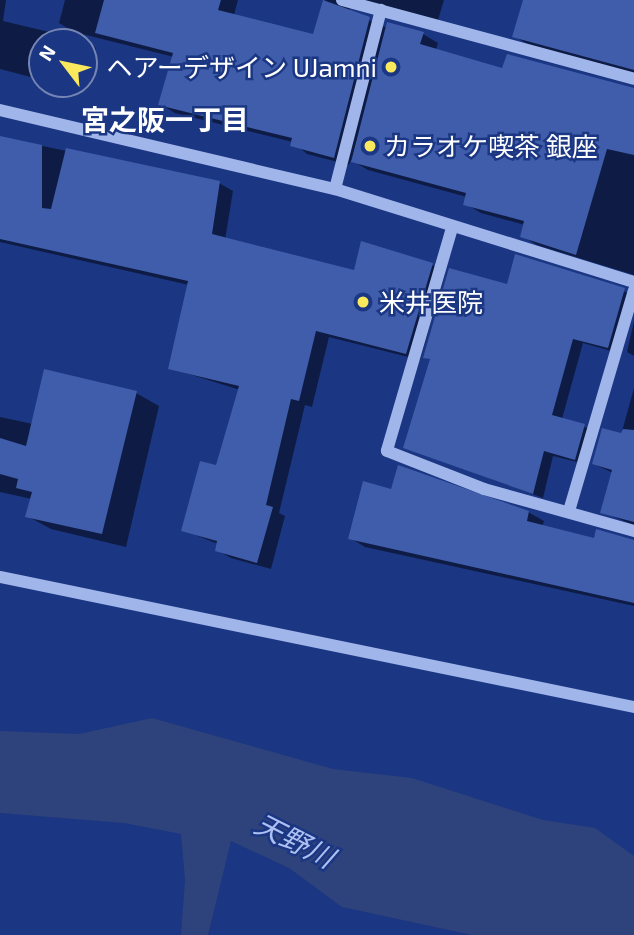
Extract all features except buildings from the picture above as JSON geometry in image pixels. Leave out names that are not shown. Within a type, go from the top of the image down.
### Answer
[{"type":"street","points":[[342,0],[634,79]]},
{"type":"street","points":[[335,189],[381,10]]},
{"type":"street","points":[[0,110],[335,189],[452,228],[634,282]]},
{"type":"street","points":[[452,228],[387,451],[484,489],[634,531]]},
{"type":"street","points":[[569,511],[634,290]]},
{"type":"street","points":[[0,577],[634,707]]},
{"type":"water","name":"天野川","points":[[152,718],[333,769],[412,778],[543,820],[595,828],[634,856],[634,935],[472,935],[342,907],[289,868],[231,841],[208,935],[181,935],[185,880],[181,834],[124,823],[0,813],[0,731],[79,734]]},
{"type":"place","name":"ヘアーデザイン UJamni","points":[[391,67]]},
{"type":"place","name":"カラオケ喫茶 銀座","points":[[370,146]]},
{"type":"place","name":"米井医院","points":[[363,302]]},
{"type":"district","name":"宮之阪一丁目","points":[[165,119]]}]
